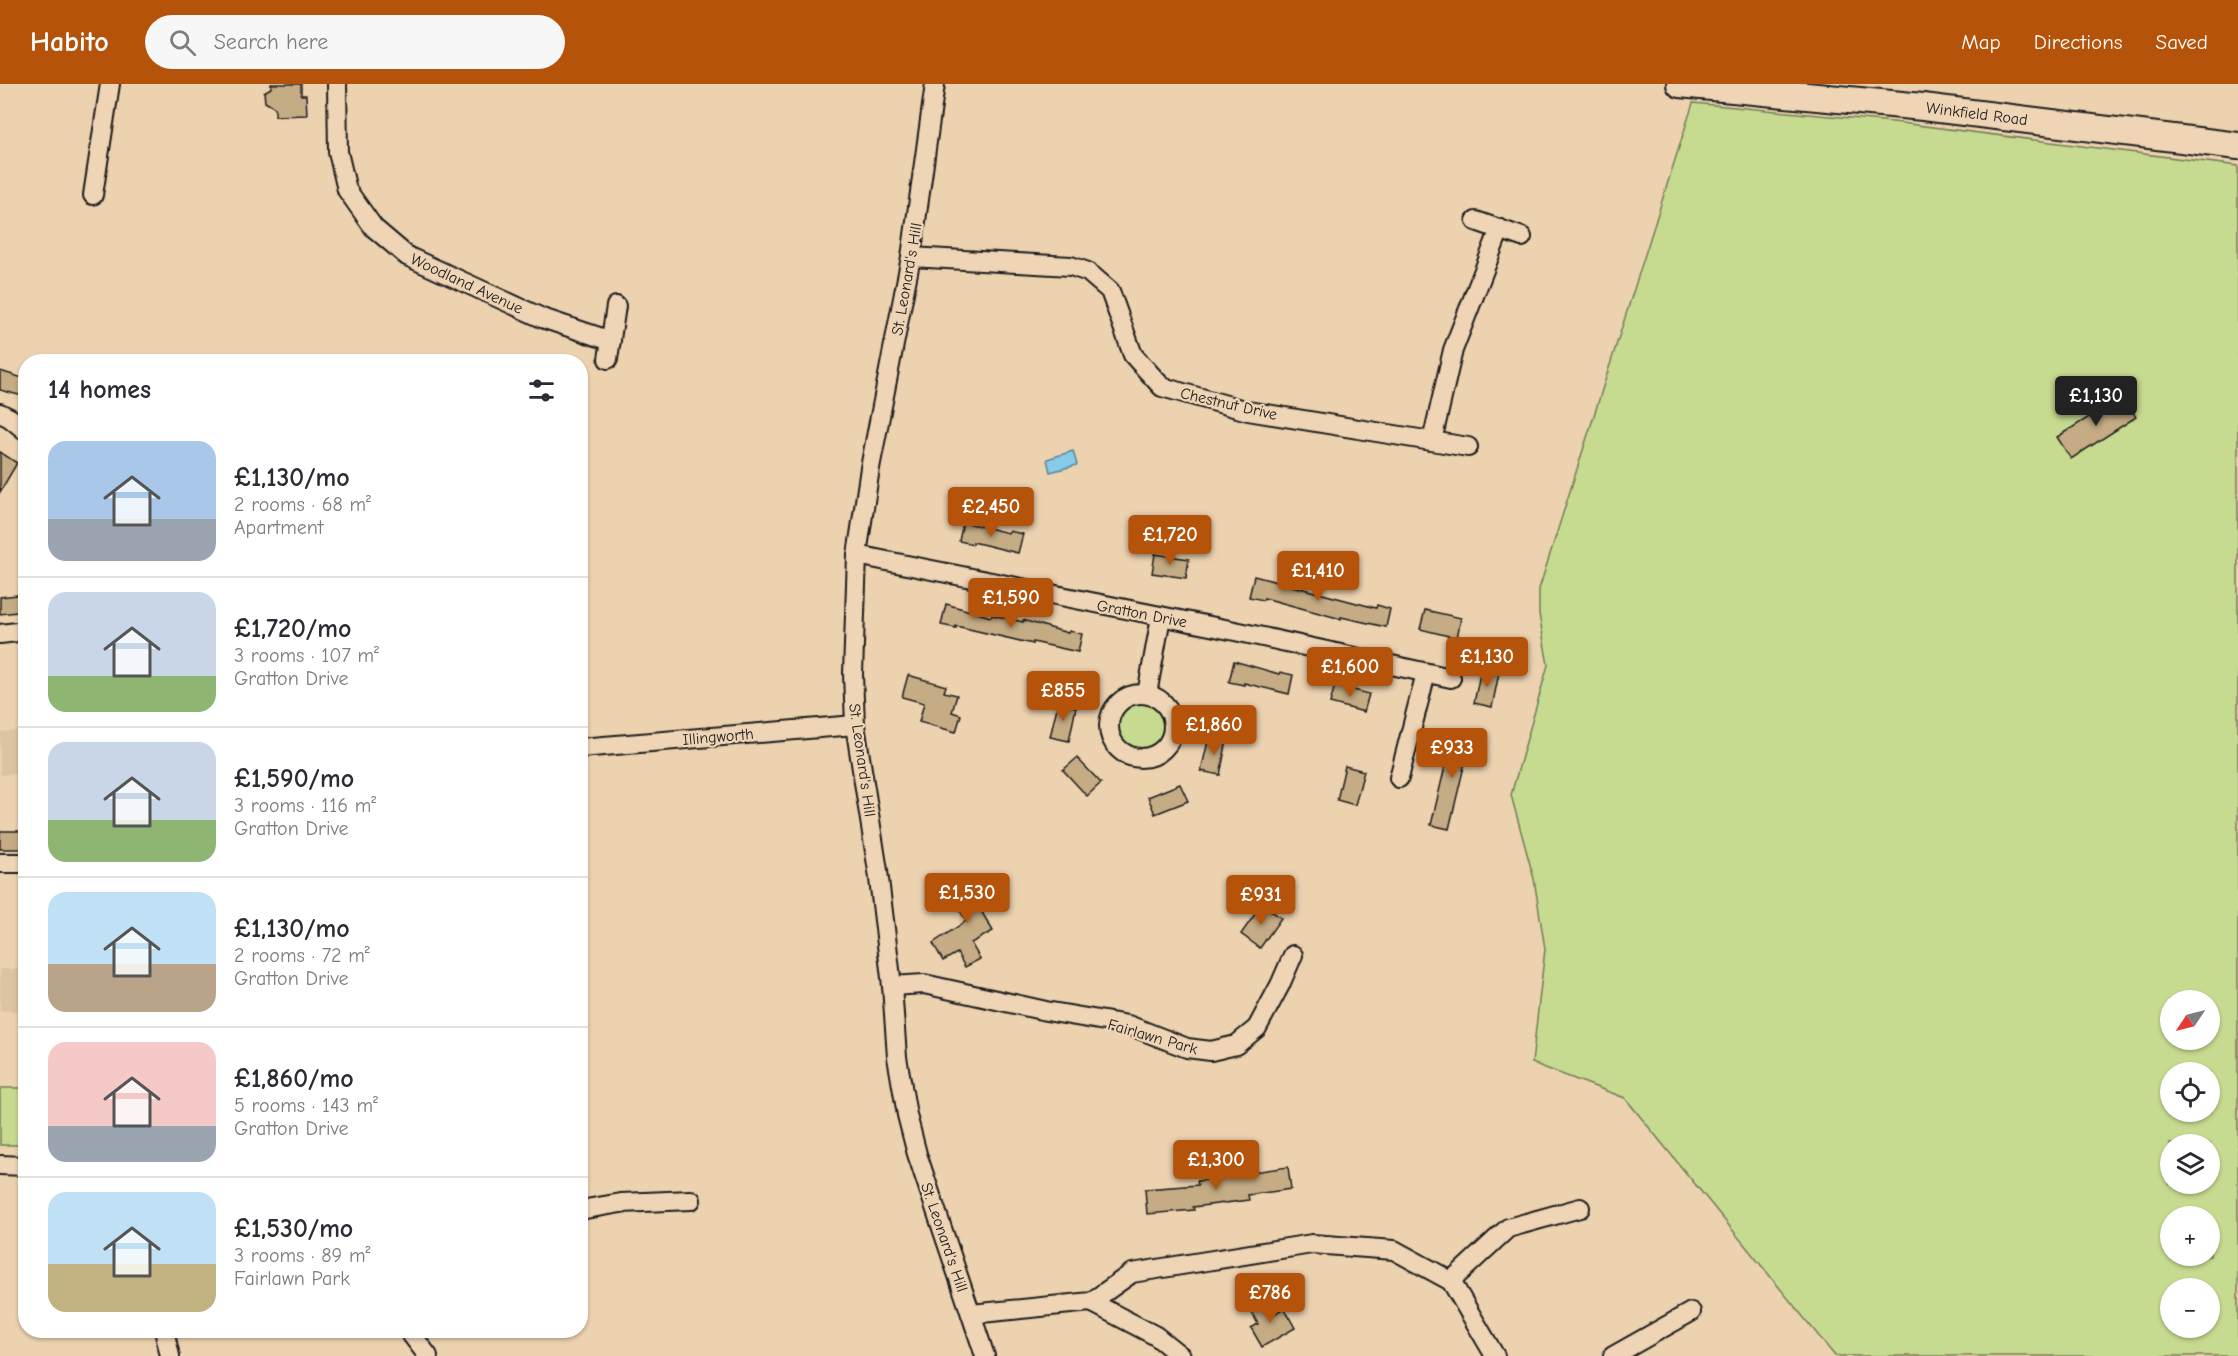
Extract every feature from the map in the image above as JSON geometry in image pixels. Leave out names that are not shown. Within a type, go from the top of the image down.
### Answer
[{"type":"main road","name":"Winkfield Road","points":[[1680,84],[1912,105],[2238,146]]},
{"type":"street","points":[[93,195],[110,84]]},
{"type":"street","name":"Woodland Avenue","points":[[337,84],[338,152],[347,190],[374,228],[407,256],[610,350],[616,306]]},
{"type":"street","name":"St. Leonard's Hill","points":[[935,84],[912,257],[870,468],[857,555],[853,674],[855,725],[866,786],[892,986],[897,1058],[907,1115],[917,1154],[985,1356]]},
{"type":"street","points":[[1476,221],[1522,237]]},
{"type":"street","points":[[1432,441],[1453,350],[1500,229]]},
{"type":"street","name":"Chestnut Drive","points":[[912,257],[1071,266],[1088,272],[1110,291],[1133,355],[1162,387],[1248,411],[1468,447]]},
{"type":"street","points":[[0,413],[18,424]]},
{"type":"street","name":"Gratton Drive","points":[[857,555],[1451,678]]},
{"type":"street","points":[[1147,694],[1161,617]]},
{"type":"street","points":[[0,634],[18,632]]},
{"type":"street","points":[[1399,778],[1426,673]]},
{"type":"street","name":"Illingworth","points":[[588,747],[855,725]]},
{"type":"street","points":[[0,863],[18,863]]},
{"type":"street","name":"Fairlawn Park","points":[[892,986],[924,984],[1046,1011],[1128,1025],[1187,1048],[1211,1051],[1236,1045],[1257,1028],[1293,955]]},
{"type":"street","points":[[0,1165],[18,1166]]},
{"type":"street","points":[[588,1209],[621,1203],[691,1200]]},
{"type":"street","points":[[1451,1281],[1508,1228],[1580,1208]]},
{"type":"street","points":[[971,1314],[1091,1302],[1132,1273],[1312,1244],[1394,1250],[1451,1281],[1495,1356]]},
{"type":"street","points":[[1091,1302],[1156,1336],[1181,1356]]},
{"type":"street","points":[[1613,1356],[1691,1312]]},
{"type":"street","points":[[166,1338],[170,1356]]},
{"type":"street","points":[[414,1338],[428,1356]]},
{"type":"shaded area","points":[[18,731],[18,774],[0,775],[0,732]]},
{"type":"shaded area","points":[[0,969],[18,969],[18,1011],[0,1011]]},
{"type":"green space","points":[[1693,103],[1893,122],[2238,166],[2238,1356],[1835,1356],[1625,1098],[1532,1063],[1545,949],[1534,879],[1511,795],[1548,665],[1539,614],[1539,589]]},
{"type":"green space","points":[[1146,701],[1159,708],[1165,716],[1165,736],[1159,744],[1151,750],[1136,751],[1123,744],[1117,736],[1116,721],[1123,708],[1131,702]]},
{"type":"green space","points":[[0,1088],[18,1088],[18,1145],[0,1145]]},
{"type":"water","points":[[1073,451],[1077,465],[1050,472],[1047,459]]},
{"type":"building","points":[[271,84],[301,84],[301,95],[306,95],[307,115],[275,116],[275,108],[265,102],[264,92],[271,88]]},
{"type":"building","points":[[0,371],[18,377],[18,395],[0,390]]},
{"type":"building","points":[[2123,396],[2136,417],[2071,459],[2057,437]]},
{"type":"building","points":[[0,452],[17,463],[0,492]]},
{"type":"building","points":[[963,522],[1008,533],[1009,531],[1023,534],[1018,553],[973,542],[973,544],[959,541]]},
{"type":"building","points":[[1155,554],[1189,559],[1186,578],[1152,573]]},
{"type":"building","points":[[1254,576],[1376,608],[1377,605],[1390,609],[1386,627],[1341,617],[1341,619],[1264,598],[1263,600],[1249,597]]},
{"type":"building","points":[[18,595],[18,612],[0,614],[0,597]]},
{"type":"building","points":[[946,604],[991,617],[992,615],[1023,622],[1023,620],[1068,633],[1069,631],[1082,634],[1078,652],[956,626],[956,628],[941,625]]},
{"type":"building","points":[[1425,610],[1461,618],[1457,638],[1420,629]]},
{"type":"building","points":[[1234,661],[1279,674],[1280,672],[1293,675],[1289,694],[1244,683],[1244,685],[1229,682]]},
{"type":"building","points":[[1481,669],[1499,673],[1492,707],[1474,703]]},
{"type":"building","points":[[908,675],[946,686],[944,692],[957,695],[952,712],[961,715],[956,732],[919,722],[924,703],[902,697]]},
{"type":"building","points":[[1335,685],[1369,694],[1364,712],[1330,703]]},
{"type":"building","points":[[1058,703],[1076,707],[1069,741],[1050,737]]},
{"type":"building","points":[[1454,729],[1472,733],[1449,829],[1431,825]]},
{"type":"building","points":[[1209,737],[1227,740],[1220,775],[1201,771]]},
{"type":"building","points":[[1077,758],[1101,783],[1087,796],[1063,770]]},
{"type":"building","points":[[1345,766],[1364,771],[1355,805],[1337,800]]},
{"type":"building","points":[[1180,784],[1188,801],[1155,814],[1148,797]]},
{"type":"building","points":[[0,831],[18,831],[18,849],[0,849]]},
{"type":"building","points":[[986,878],[995,894],[977,904],[993,931],[971,943],[980,959],[965,967],[957,953],[943,961],[933,943],[966,921],[952,896],[960,892],[957,887],[970,880],[974,886]]},
{"type":"building","points":[[1262,904],[1281,918],[1260,948],[1241,934]]},
{"type":"building","points":[[1288,1167],[1291,1189],[1248,1195],[1249,1200],[1193,1207],[1194,1210],[1147,1214],[1145,1189],[1198,1185],[1197,1181]]},
{"type":"building","points":[[1266,1301],[1274,1314],[1284,1308],[1295,1328],[1262,1347],[1251,1328],[1258,1324],[1250,1310]]}]
